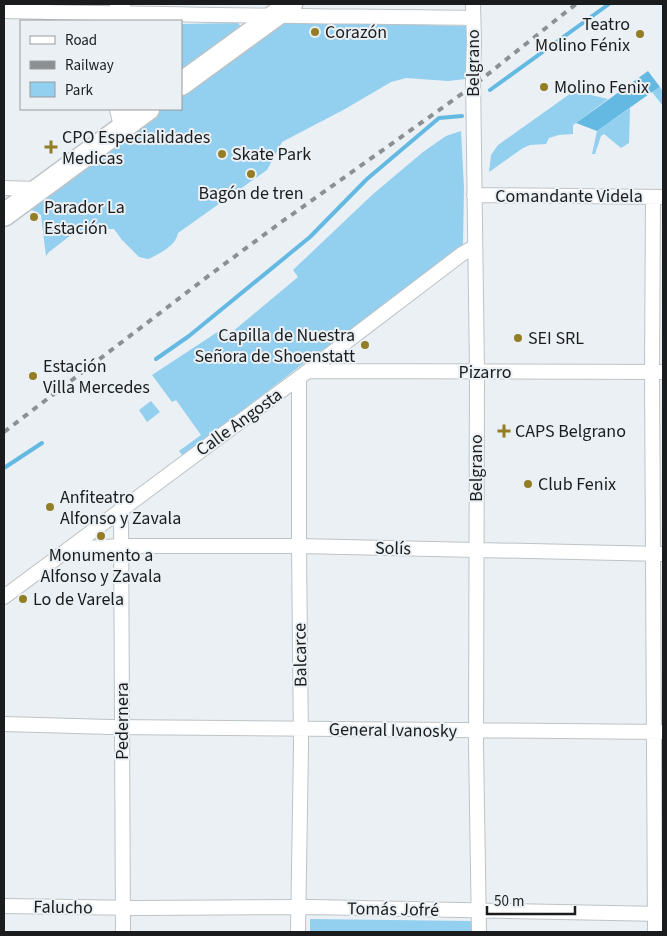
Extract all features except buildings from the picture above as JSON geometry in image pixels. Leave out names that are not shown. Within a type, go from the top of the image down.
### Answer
[{"type":"main road","points":[[182,83],[291,9]]},
{"type":"main road","points":[[4,215],[122,118],[145,110]]},
{"type":"street","name":"Belgrano","points":[[473,4],[474,247],[477,372],[476,730],[479,932]]},
{"type":"street","points":[[4,11],[184,15],[291,9],[473,18]]},
{"type":"street","points":[[4,188],[37,189]]},
{"type":"street","name":"Comandante Videla","points":[[474,195],[658,197]]},
{"type":"street","points":[[655,932],[659,914],[658,197]]},
{"type":"street","name":"Calle Angosta","points":[[4,598],[462,254],[474,247]]},
{"type":"street","name":"Pizarro","points":[[303,375],[477,372],[658,372]]},
{"type":"street","name":"Balcarce","points":[[298,932],[301,729],[298,546],[303,375]]},
{"type":"street","name":"Pedernera","points":[[122,509],[122,932]]},
{"type":"street","name":"Solís","points":[[69,549],[122,546],[298,546],[658,554]]},
{"type":"street","name":"General Ivanosky","points":[[4,724],[122,727],[659,732]]},
{"type":"street","name":"Falucho","points":[[4,906],[123,908]]},
{"type":"street","name":"Tomás Jofré","points":[[123,908],[298,907],[659,914]]},
{"type":"green space","points":[[274,21],[466,26],[466,79],[448,81],[406,78],[391,82],[282,142],[267,170],[178,233],[174,242],[157,255],[148,259],[139,257],[114,229],[98,229],[71,235],[46,256],[41,215],[32,210],[32,200],[155,110],[182,110],[182,89]]},
{"type":"green space","points":[[238,23],[241,31],[182,71],[182,24]]},
{"type":"green space","points":[[660,87],[663,92],[663,106],[652,92]]},
{"type":"green space","points":[[574,91],[608,99],[573,125],[573,134],[559,135],[549,138],[546,144],[530,145],[523,148],[489,172],[491,155],[498,145]]},
{"type":"green space","points":[[630,108],[629,143],[621,148],[604,134],[601,136],[595,154],[592,154],[597,131]]},
{"type":"green space","points":[[461,131],[464,188],[463,244],[183,456],[179,451],[201,435],[176,400],[172,402],[152,375],[219,331],[225,338],[298,277],[293,270],[372,195],[423,152],[446,136]]},
{"type":"green space","points":[[151,401],[160,412],[147,422],[139,410]]},
{"type":"green space","points":[[310,919],[471,921],[471,932],[310,932]]},
{"type":"shaded area","points":[[648,71],[660,87],[597,131],[576,123]]},
{"type":"waterway","points":[[490,90],[609,4]]},
{"type":"waterway","points":[[156,359],[189,336],[310,237],[367,179],[439,118],[462,116]]},
{"type":"waterway","points":[[4,468],[42,443]]},
{"type":"railway","points":[[4,432],[280,223],[473,86],[576,4]]},
{"type":"place","name":"Corazón","points":[[315,32]]},
{"type":"place","name":"Teatro Molino Fénix","points":[[640,34]]},
{"type":"place","name":"Molino Fenix","points":[[544,87]]},
{"type":"place","name":"CPO Especialidades Medicas","points":[[51,147]]},
{"type":"place","name":"Skate Park","points":[[222,154]]},
{"type":"place","name":"Bagón de tren","points":[[251,174]]},
{"type":"place","name":"Parador La Estación","points":[[34,217]]},
{"type":"place","name":"SEI SRL","points":[[518,338]]},
{"type":"place","name":"Capilla de Nuestra Señora de Shoenstatt","points":[[365,345]]},
{"type":"place","name":"Estación Villa Mercedes","points":[[33,376]]},
{"type":"place","name":"CAPS Belgrano","points":[[504,431]]},
{"type":"place","name":"Club Fenix","points":[[528,484]]},
{"type":"place","name":"Anfiteatro Alfonso y Zavala","points":[[50,507]]},
{"type":"place","name":"Monumento a Alfonso y Zavala","points":[[101,536]]},
{"type":"place","name":"Lo de Varela","points":[[23,599]]}]
